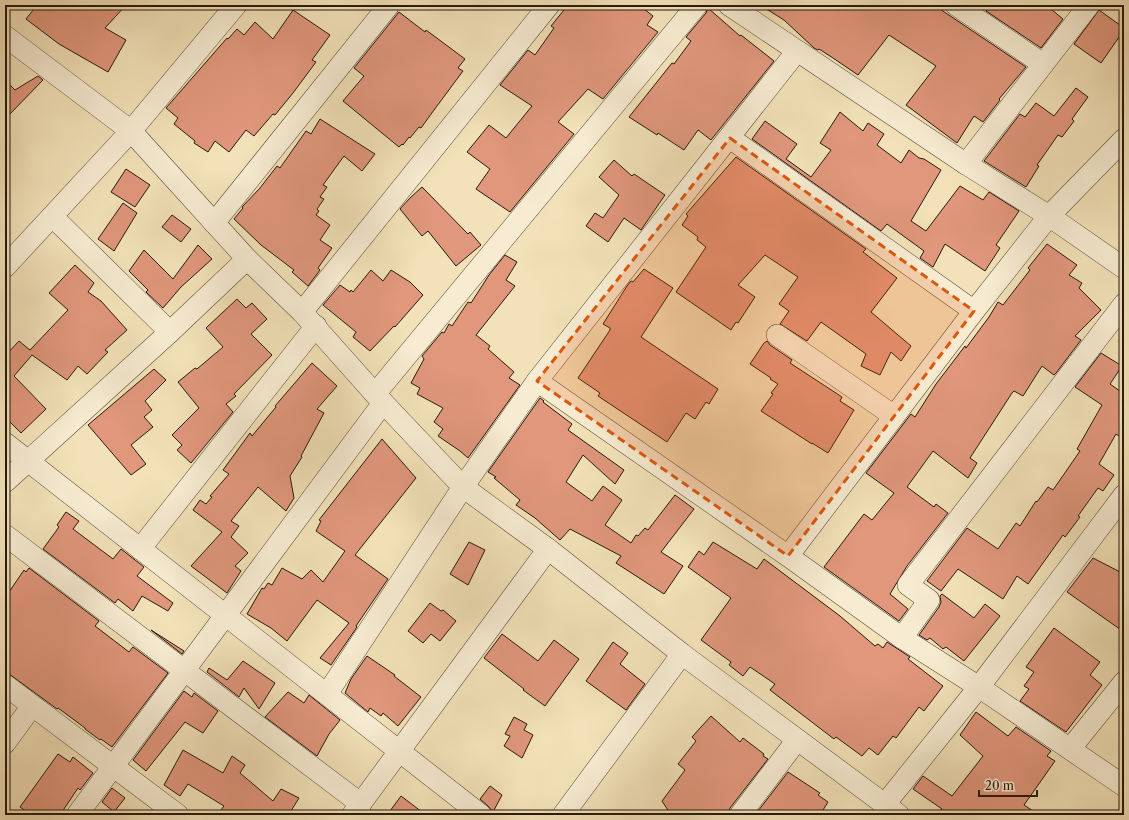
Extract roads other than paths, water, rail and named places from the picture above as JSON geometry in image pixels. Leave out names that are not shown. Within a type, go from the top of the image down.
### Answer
[{"type":"street","points":[[5,267],[53,217],[131,130],[236,5]]},
{"type":"street","points":[[214,223],[389,5]]},
{"type":"street","points":[[140,549],[309,319],[549,5]]},
{"type":"street","points":[[77,815],[226,616],[379,399],[697,5]]},
{"type":"street","points":[[729,5],[1124,268]]},
{"type":"street","points":[[956,5],[1043,64]]},
{"type":"street","points":[[966,164],[1089,5]]},
{"type":"street","points":[[5,36],[131,130],[247,259],[309,319],[379,399],[463,488],[548,549],[682,654],[892,810],[979,687],[1124,495]]},
{"type":"street","points":[[327,694],[463,488],[537,381],[730,138],[797,51]]},
{"type":"street","points":[[730,138],[974,311]]},
{"type":"street","points":[[788,556],[1048,216],[1124,139]]},
{"type":"street","points":[[53,217],[170,332]]},
{"type":"street","points":[[5,482],[170,332],[247,259]]},
{"type":"street","points":[[902,638],[929,600],[908,585],[1124,304]]},
{"type":"street","points":[[777,335],[894,416]]},
{"type":"street","points":[[537,381],[788,556],[902,638],[979,687],[1124,786]]},
{"type":"street","points":[[5,444],[481,815]]},
{"type":"street","points":[[5,535],[185,670],[356,809],[548,549]]},
{"type":"street","points":[[563,815],[682,654]]},
{"type":"street","points":[[1070,749],[1124,682]]},
{"type":"street","points":[[5,685],[178,815]]},
{"type":"street","points":[[5,743],[32,706]]},
{"type":"street","points":[[740,815],[797,740]]}]
